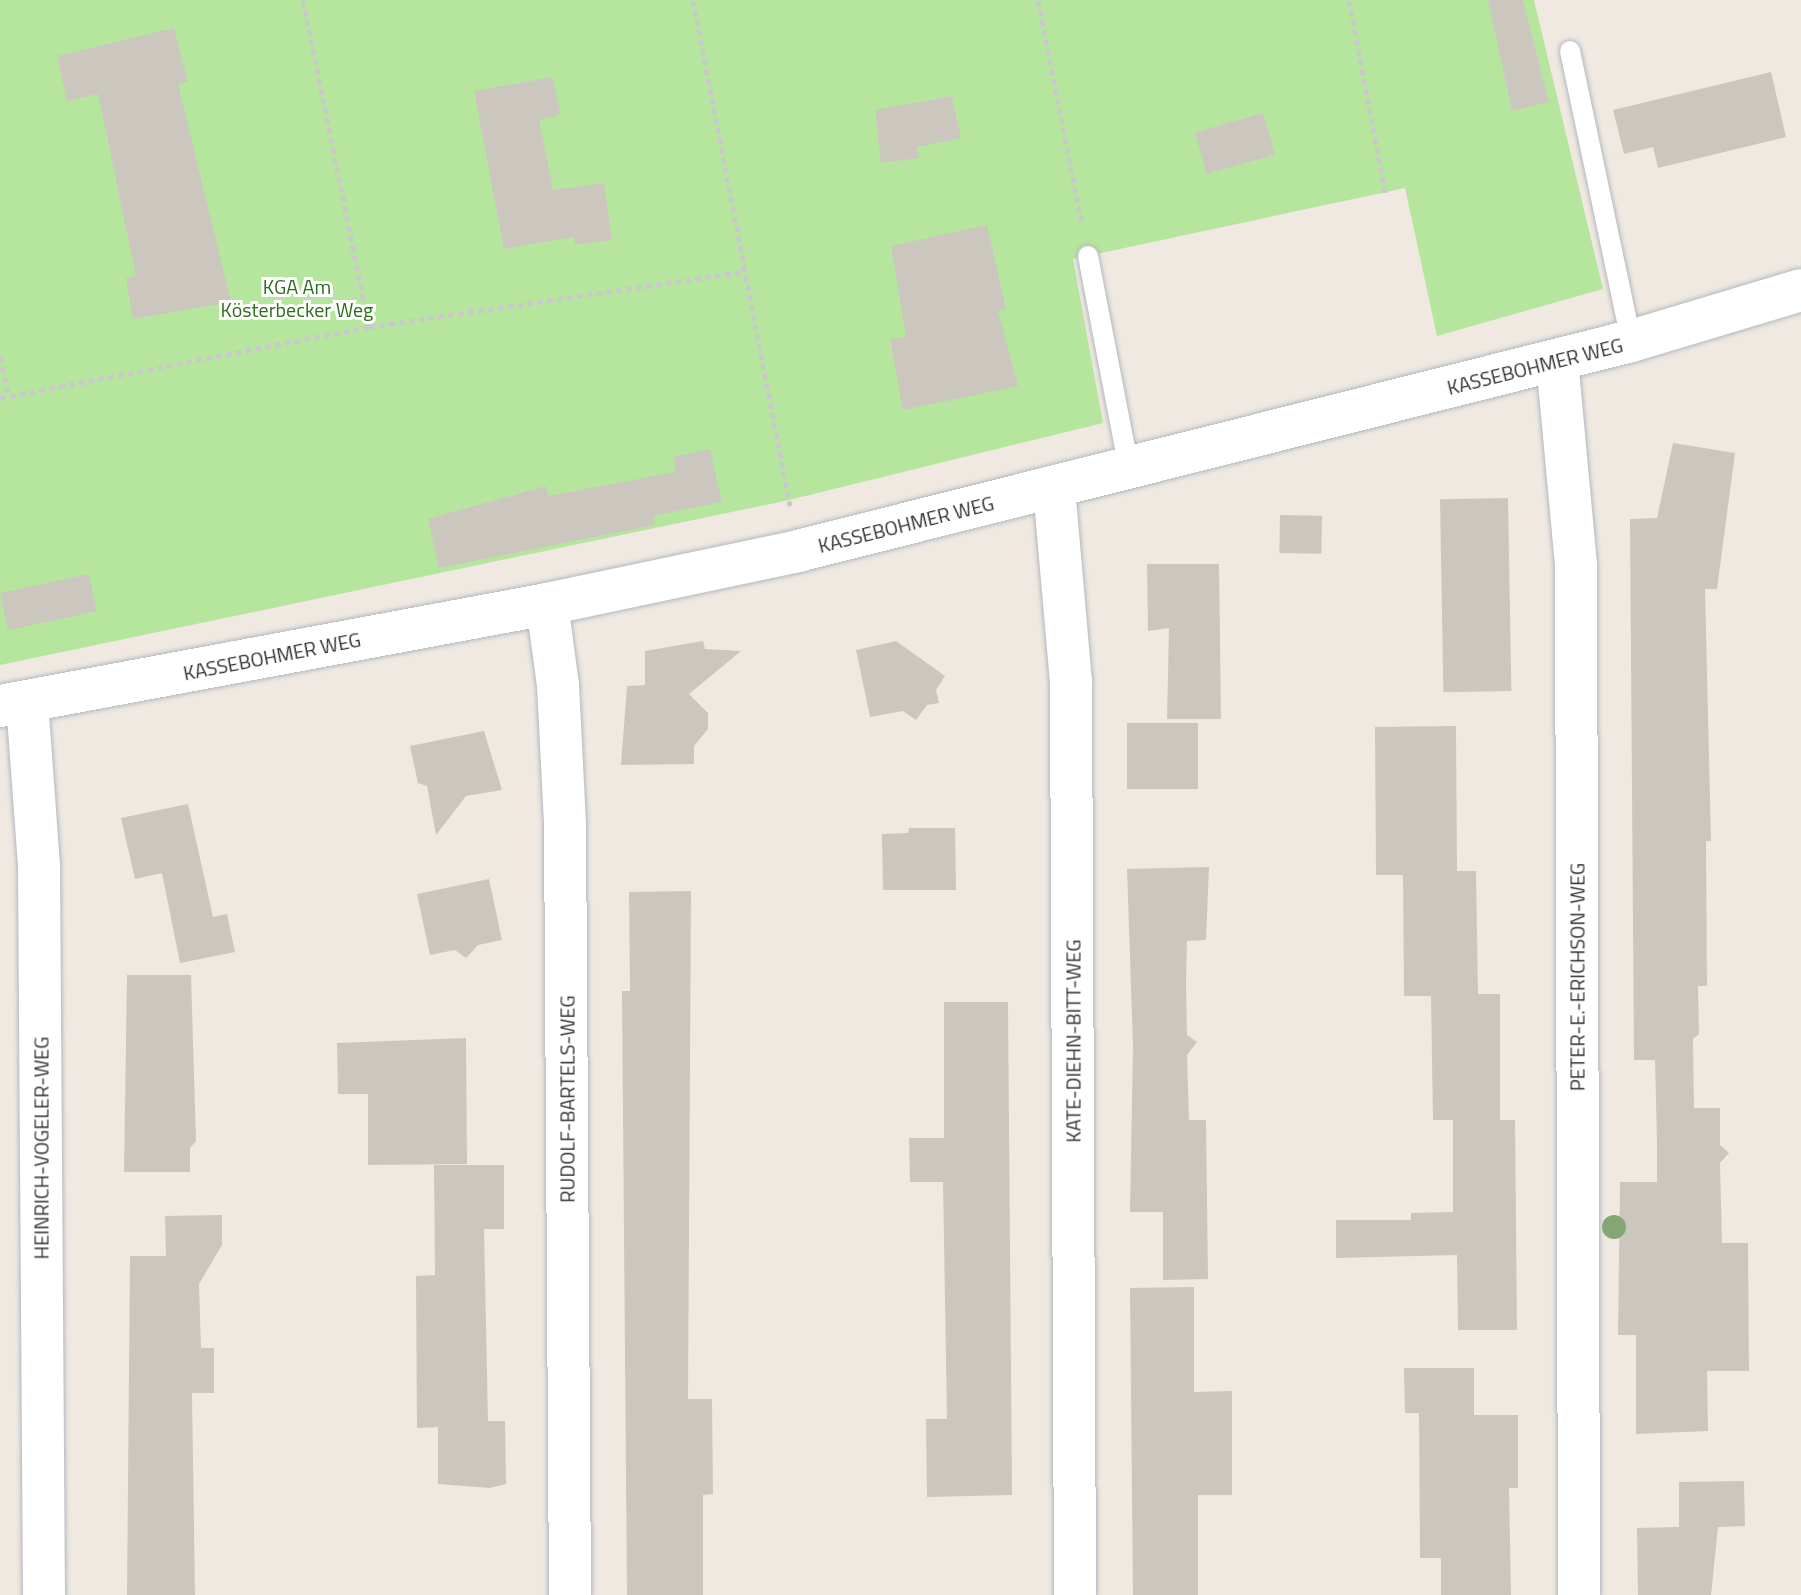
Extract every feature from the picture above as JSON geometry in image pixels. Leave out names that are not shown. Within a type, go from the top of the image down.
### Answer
[{"type":"street","name":"KASSEBOHMER WEG","points":[[14,704],[547,604],[798,551],[1631,341],[1801,290]]},
{"type":"street","name":"PETER-E.-ERICHSON-WEG","points":[[1557,360],[1576,565],[1579,1595]]},
{"type":"street","name":"KATE-DIEHN-BITT-WEG","points":[[1054,488],[1071,681],[1075,1595]]},
{"type":"street","name":"RUDOLF-BARTELS-WEG","points":[[547,604],[558,685],[565,823],[570,1595]]},
{"type":"street","name":"HEINRICH-VOGELER-WEG","points":[[14,704],[39,865],[44,1595]]},
{"type":"lane","points":[[1570,51],[1631,341]]},
{"type":"lane","points":[[1088,256],[1129,469]]},
{"type":"path","points":[[303,0],[369,327]]},
{"type":"path","points":[[693,0],[798,551]]},
{"type":"path","points":[[1038,0],[1088,256]]},
{"type":"path","points":[[1349,0],[1385,193]]},
{"type":"path","points":[[0,398],[369,327],[746,271]]},
{"type":"path","points":[[0,357],[9,396]]},
{"type":"green space","name":"KGA Am Kösterbecker Weg","points":[[0,0],[1534,0],[1603,289],[1437,336],[1405,188],[1073,259],[1103,423],[789,500],[0,665]]},
{"type":"building","points":[[1488,0],[1523,0],[1549,102],[1512,111]]},
{"type":"building","points":[[174,28],[188,82],[178,84],[231,302],[133,319],[126,278],[136,276],[98,94],[67,101],[57,56]]},
{"type":"building","points":[[1771,72],[1786,137],[1658,168],[1653,147],[1624,154],[1613,110]]},
{"type":"building","points":[[552,77],[561,114],[539,120],[553,190],[604,183],[612,240],[575,245],[574,237],[504,249],[474,91]]},
{"type":"building","points":[[952,96],[961,138],[917,147],[919,158],[881,163],[875,110]]},
{"type":"building","points":[[1263,113],[1275,154],[1207,174],[1195,133]]},
{"type":"building","points":[[987,225],[1006,309],[998,311],[1018,386],[903,410],[890,339],[906,337],[891,246]]},
{"type":"building","points":[[1673,443],[1735,453],[1717,589],[1705,589],[1711,841],[1706,841],[1707,986],[1698,986],[1699,1034],[1693,1039],[1694,1108],[1720,1108],[1720,1145],[1729,1153],[1720,1163],[1722,1243],[1748,1243],[1749,1371],[1707,1371],[1708,1431],[1636,1434],[1636,1335],[1618,1335],[1620,1182],[1657,1182],[1657,1144],[1655,1060],[1634,1060],[1630,519],[1657,518]]},
{"type":"building","points":[[710,449],[722,502],[653,516],[655,525],[439,568],[428,519],[546,486],[548,496],[676,472],[673,457]]},
{"type":"building","points":[[1508,498],[1511,691],[1443,692],[1440,499]]},
{"type":"building","points":[[1280,515],[1322,516],[1321,554],[1279,553]]},
{"type":"building","points":[[1147,564],[1219,564],[1221,719],[1167,719],[1169,628],[1148,631]]},
{"type":"building","points":[[89,574],[97,611],[8,630],[0,593]]},
{"type":"building","points":[[703,641],[705,649],[741,651],[689,694],[708,713],[708,729],[694,746],[694,764],[621,765],[627,686],[645,685],[645,651]]},
{"type":"building","points":[[896,641],[945,676],[936,690],[939,703],[927,705],[916,720],[903,711],[870,717],[856,650]]},
{"type":"building","points":[[1127,723],[1198,723],[1198,789],[1127,789]]},
{"type":"building","points":[[1456,726],[1457,871],[1476,871],[1478,994],[1500,994],[1500,1120],[1515,1120],[1517,1330],[1458,1330],[1457,1255],[1336,1258],[1336,1220],[1411,1220],[1411,1213],[1453,1212],[1453,1120],[1433,1120],[1431,996],[1404,996],[1403,875],[1376,875],[1375,727]]},
{"type":"building","points":[[484,731],[502,790],[466,796],[436,835],[427,786],[418,783],[410,746]]},
{"type":"building","points":[[188,804],[213,917],[227,914],[235,952],[180,963],[162,873],[135,879],[121,818]]},
{"type":"building","points":[[909,828],[955,828],[956,890],[883,890],[882,834],[908,833]]},
{"type":"building","points":[[1209,867],[1206,940],[1187,941],[1186,983],[1187,1035],[1197,1042],[1187,1055],[1189,1120],[1206,1120],[1208,1279],[1163,1280],[1163,1212],[1130,1212],[1133,1046],[1127,869]]},
{"type":"building","points":[[489,879],[502,940],[478,945],[466,958],[455,950],[430,955],[417,894]]},
{"type":"building","points":[[691,891],[688,1399],[712,1399],[713,1494],[703,1495],[703,1595],[627,1595],[622,991],[630,991],[629,892]]},
{"type":"building","points":[[127,975],[191,975],[196,1141],[190,1148],[190,1172],[124,1172]]},
{"type":"building","points":[[944,1002],[1008,1002],[1012,1495],[927,1497],[926,1419],[947,1419],[943,1182],[910,1182],[909,1138],[944,1138]]},
{"type":"building","points":[[466,1038],[467,1164],[368,1165],[368,1094],[338,1094],[337,1043]]},
{"type":"building","points":[[434,1165],[504,1165],[504,1229],[484,1229],[488,1421],[505,1421],[506,1484],[490,1488],[438,1484],[438,1427],[417,1428],[416,1276],[435,1275]]},
{"type":"building","points":[[222,1215],[222,1245],[199,1284],[201,1348],[214,1348],[214,1393],[192,1393],[195,1595],[127,1595],[130,1256],[166,1256],[165,1216]]},
{"type":"building","points":[[1194,1287],[1194,1392],[1232,1391],[1232,1495],[1198,1495],[1198,1595],[1133,1595],[1130,1288]]},
{"type":"building","points":[[1404,1368],[1474,1368],[1474,1415],[1518,1415],[1518,1488],[1509,1488],[1511,1595],[1441,1595],[1441,1558],[1420,1558],[1419,1413],[1405,1413]]},
{"type":"building","points":[[1744,1481],[1745,1526],[1718,1527],[1711,1595],[1638,1595],[1637,1528],[1679,1527],[1679,1482]]}]
